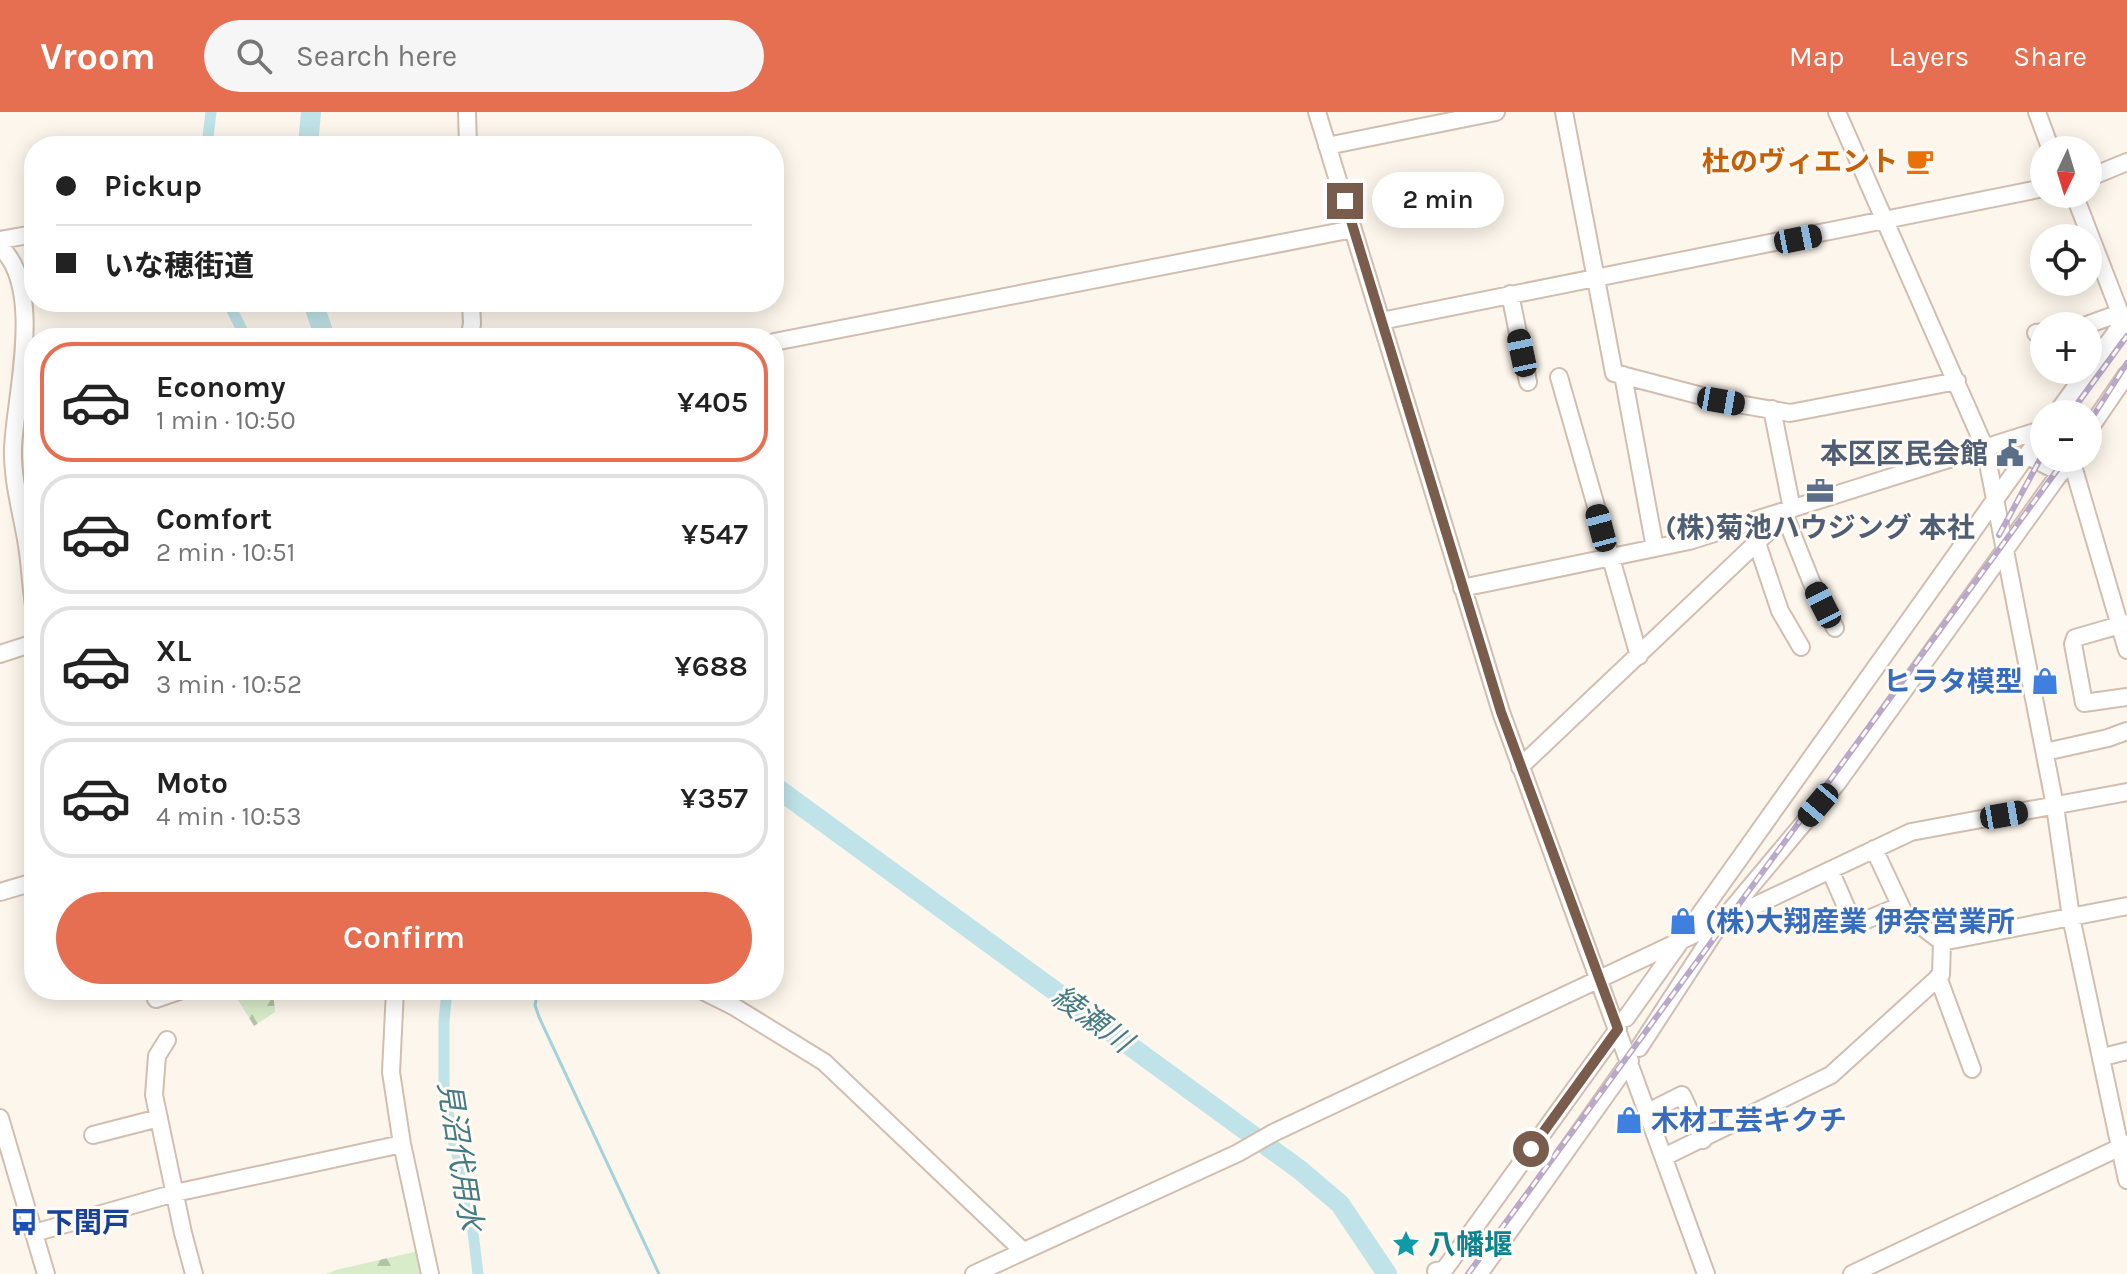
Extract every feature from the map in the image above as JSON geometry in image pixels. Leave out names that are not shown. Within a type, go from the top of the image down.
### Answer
[{"type":"street","points":[[467,112],[468,136]]},
{"type":"street","points":[[1317,112],[1462,588],[1520,767],[1600,979],[1634,1055],[1648,1112],[1706,1274]]},
{"type":"street","points":[[1327,146],[1496,112]]},
{"type":"street","points":[[1564,112],[1614,373],[1721,401],[1790,413],[1957,381]]},
{"type":"street","points":[[1837,112],[1985,448],[2055,806],[2071,917],[2123,1146],[2127,1180]]},
{"type":"street","points":[[2037,112],[2046,136]]},
{"type":"street","points":[[2102,172],[2127,162]]},
{"type":"street","points":[[1381,321],[2030,191]]},
{"type":"street","points":[[2080,208],[2124,321]]},
{"type":"street","points":[[784,340],[1353,229]]},
{"type":"street","points":[[0,240],[24,236]]},
{"type":"street","points":[[0,247],[8,254],[24,313],[21,386],[13,450],[24,510]]},
{"type":"street","points":[[1510,294],[1528,382]]},
{"type":"street","points":[[2102,324],[2124,321]]},
{"type":"street","points":[[2066,400],[2124,321]]},
{"type":"street","points":[[2102,403],[2127,374]]},
{"type":"street","points":[[1623,375],[1655,548]]},
{"type":"street","points":[[1559,377],[1639,656]]},
{"type":"street","points":[[2102,409],[2127,399]]},
{"type":"street","points":[[1772,409],[1789,513],[1811,581],[1835,628]]},
{"type":"street","points":[[1462,588],[1689,541],[1789,513],[2030,434]]},
{"type":"street","points":[[1436,1271],[1444,1270],[2030,453]]},
{"type":"street","points":[[1479,1274],[1634,1055],[1721,922],[1838,782],[2062,472]]},
{"type":"street","points":[[2071,472],[2124,624],[2127,650]]},
{"type":"street","points":[[1520,767],[1789,513]]},
{"type":"street","points":[[1757,543],[1780,611],[1801,647]]},
{"type":"street","points":[[2124,624],[2075,638],[2073,644],[2084,703],[2127,697]]},
{"type":"street","points":[[0,654],[24,646]]},
{"type":"street","points":[[2045,752],[2127,731]]},
{"type":"street","points":[[974,1274],[1238,1153],[1273,1133],[1911,832],[2127,792]]},
{"type":"street","points":[[1874,849],[1904,913],[1942,942],[2127,906]]},
{"type":"street","points":[[1830,870],[1854,925],[1900,906]]},
{"type":"street","points":[[0,892],[24,885]]},
{"type":"street","points":[[1664,1157],[1831,1075],[1941,975],[1942,942]]},
{"type":"street","points":[[1938,977],[1972,1069]]},
{"type":"street","points":[[395,1000],[391,1072],[402,1144],[430,1274]]},
{"type":"street","points":[[721,1000],[824,1062],[1023,1251]]},
{"type":"street","points":[[167,1040],[157,1056],[154,1095],[194,1274]]},
{"type":"street","points":[[2103,1057],[2127,1051]]},
{"type":"street","points":[[1648,1112],[1682,1095],[1703,1140]]},
{"type":"street","points":[[0,1118],[46,1274]]},
{"type":"street","points":[[93,1135],[159,1118]]},
{"type":"street","points":[[34,1233],[175,1193],[402,1144]]},
{"type":"street","points":[[1852,1274],[2123,1146]]},
{"type":"green space","points":[[238,1000],[274,1000],[275,1012],[254,1026]]},
{"type":"green space","points":[[418,1251],[422,1274],[326,1274],[336,1270]]},
{"type":"waterway","name":"見沼代用水","points":[[208,136],[211,112]]},
{"type":"waterway","name":"綾瀬川","points":[[309,136],[311,112]]},
{"type":"waterway","name":"見沼代用水","points":[[233,312],[241,328]]},
{"type":"waterway","name":"綾瀬川","points":[[316,312],[322,328]]},
{"type":"waterway","name":"綾瀬川","points":[[784,793],[1300,1170],[1340,1204],[1387,1274]]},
{"type":"waterway","name":"見沼代用水","points":[[446,1000],[444,1090],[453,1140],[469,1199],[478,1274]]},
{"type":"waterway","points":[[536,1000],[539,1017],[659,1274]]},
{"type":"railway","points":[[2080,400],[2127,336]]},
{"type":"railway","points":[[2102,402],[2127,363]]},
{"type":"railway","points":[[1999,535],[2033,472]]},
{"type":"railway","points":[[1468,1274],[2056,472]]},
{"type":"place","name":"杜のヴィエント","points":[[1920,161]]},
{"type":"place","name":"本区区民会館","points":[[2010,453]]},
{"type":"place","name":"(株)菊池ハウジング 本社","points":[[1820,491]]},
{"type":"place","name":"ヒラタ模型","points":[[2045,681]]},
{"type":"place","name":"(株)大翔産業 伊奈営業所","points":[[1683,921]]},
{"type":"place","name":"木材工芸キクチ","points":[[1629,1120]]},
{"type":"place","name":"下閏戸","points":[[24,1222]]},
{"type":"place","name":"八幡堰","points":[[1406,1244]]},
{"type":"route","points":[[1345,201],[1501,712],[1618,1029],[1531,1149]]}]
